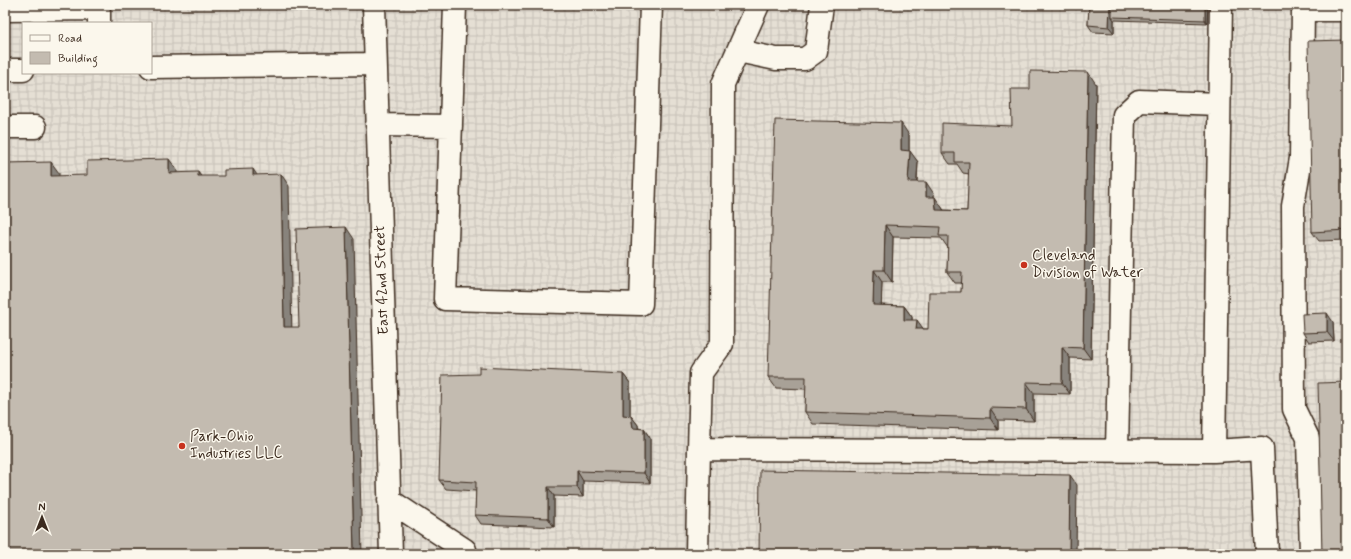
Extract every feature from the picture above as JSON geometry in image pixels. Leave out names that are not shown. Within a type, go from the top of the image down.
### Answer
[{"type":"street","name":"East 42nd Street","points":[[374,5],[391,554]]},
{"type":"street","points":[[455,5],[445,299],[641,304],[651,5]]},
{"type":"street","points":[[697,554],[701,373],[722,344],[723,84],[758,5]]},
{"type":"street","points":[[738,51],[776,59],[805,59],[816,51],[822,5]]},
{"type":"street","points":[[1214,451],[1221,5]]},
{"type":"street","points":[[5,10],[93,9],[99,11],[99,22]]},
{"type":"street","points":[[1311,554],[1308,438],[1294,409],[1293,206],[1300,158],[1302,10],[1346,10]]},
{"type":"street","points":[[152,67],[375,64]]},
{"type":"street","points":[[5,70],[22,70]]},
{"type":"street","points":[[1116,450],[1124,115],[1139,101],[1219,104]]},
{"type":"street","points":[[377,125],[451,126]]},
{"type":"street","points":[[5,127],[35,127]]},
{"type":"street","points":[[699,449],[1214,451],[1262,448],[1267,554]]},
{"type":"street","points":[[389,500],[466,550],[466,554]]},
{"type":"shaded area","points":[[5,5],[1346,5],[1346,554],[5,554]]},
{"type":"building","points":[[1089,5],[1110,5],[1109,27],[1088,25]]},
{"type":"building","points":[[1112,5],[1205,5],[1205,20],[1112,17]]},
{"type":"building","points":[[1346,40],[1346,230],[1312,232],[1308,41]]},
{"type":"building","name":"Cleveland Division of Water","points":[[1030,71],[1088,72],[1083,348],[1062,347],[1062,383],[1026,382],[1026,409],[990,408],[990,418],[805,412],[806,377],[768,377],[775,120],[901,123],[901,150],[910,151],[908,182],[926,182],[926,197],[935,197],[936,210],[967,211],[969,162],[955,162],[955,153],[942,153],[942,123],[1012,126],[1011,89],[1030,89]],"holes":[[[885,225],[940,227],[939,236],[948,236],[947,272],[962,272],[961,292],[929,292],[928,329],[916,329],[917,320],[904,320],[904,306],[873,305],[874,270],[884,270]]]},
{"type":"building","name":"Park-Ohio Industries LLC","points":[[169,159],[169,173],[198,172],[198,176],[224,176],[224,170],[253,169],[253,175],[281,174],[284,327],[299,327],[296,229],[346,227],[354,554],[5,554],[5,163],[51,162],[51,176],[87,175],[87,161]]},
{"type":"building","points":[[1343,254],[1346,254],[1346,315],[1345,315]]},
{"type":"building","points":[[1327,313],[1327,332],[1303,333],[1302,314]]},
{"type":"building","points":[[479,367],[623,374],[623,415],[631,416],[633,428],[644,429],[644,473],[577,471],[577,487],[548,487],[548,518],[475,515],[476,482],[439,480],[442,375],[479,374]]},
{"type":"building","points":[[1346,382],[1346,554],[1322,554],[1318,383]]},
{"type":"building","points":[[760,470],[1070,475],[1069,554],[759,554]]},
{"type":"place","name":"Cleveland Division of Water","points":[[1024,265]]},
{"type":"place","name":"Park-Ohio Industries LLC","points":[[182,446]]}]
